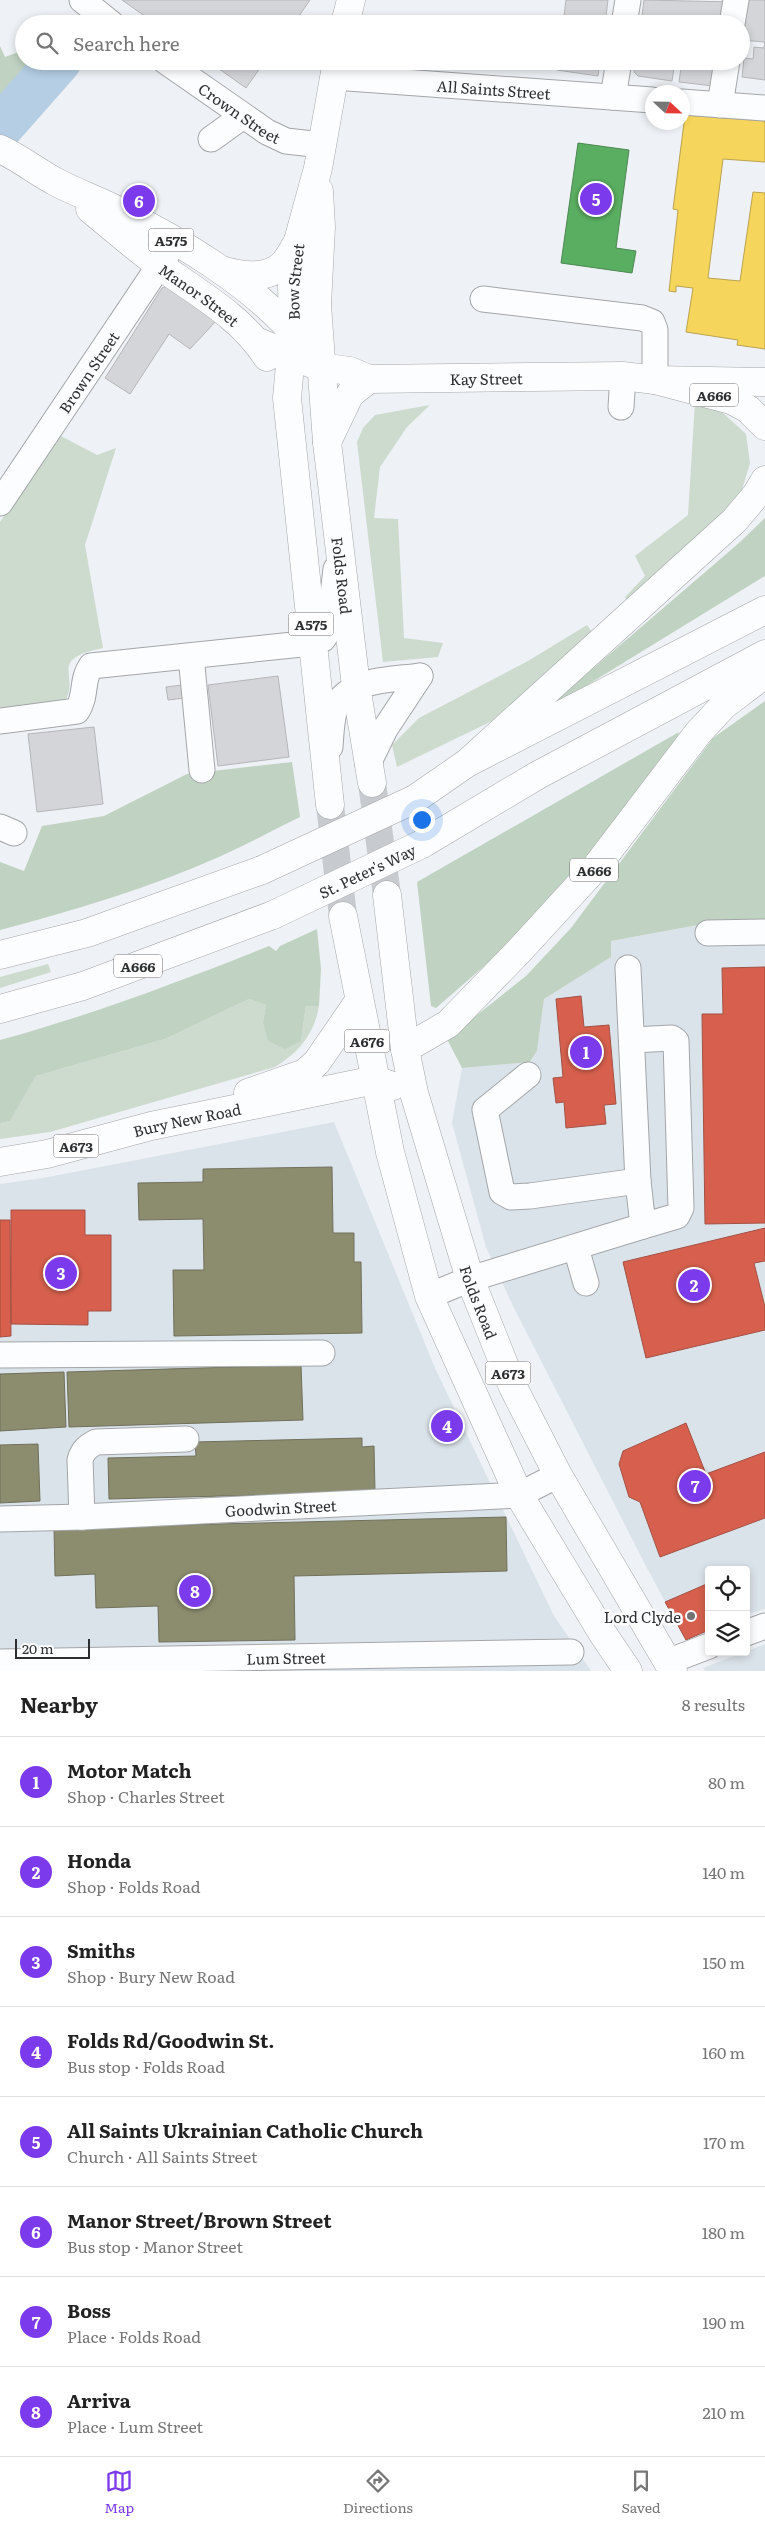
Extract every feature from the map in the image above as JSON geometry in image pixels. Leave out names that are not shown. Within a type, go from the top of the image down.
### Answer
[{"type":"main road","points":[[347,15],[351,0]]},
{"type":"main road","name":"Bow Street","points":[[287,398],[292,344],[292,286],[298,241],[320,156],[336,70]]},
{"type":"main road","name":"A575","points":[[4,150],[55,182]]},
{"type":"main road","name":"Bow Street","points":[[320,156],[321,227],[317,305],[320,368]]},
{"type":"main road","name":"Manor Street","points":[[55,182],[121,212],[176,242],[217,268],[249,292],[292,344]]},
{"type":"main road","name":"Manor Street","points":[[55,182],[160,265],[198,291],[258,342],[287,398]]},
{"type":"main road","points":[[217,268],[240,276],[256,276],[284,263],[298,241]]},
{"type":"main road","points":[[258,342],[270,341],[292,344],[317,305]]},
{"type":"main road","name":"A575","points":[[292,344],[320,368]]},
{"type":"main road","name":"Kay Street","points":[[320,368],[350,371],[369,379],[623,376],[655,380]]},
{"type":"main road","name":"Folds Road","points":[[320,368],[326,442],[356,686],[370,773]]},
{"type":"main road","points":[[326,442],[350,394],[369,379]]},
{"type":"main road","points":[[655,380],[765,382]]},
{"type":"main road","name":"A666","points":[[655,380],[731,400],[748,409],[765,426]]},
{"type":"main road","name":"A575","points":[[287,398],[328,794]]},
{"type":"main road","points":[[0,955],[87,933],[262,870],[415,799],[467,763],[735,520],[756,496],[765,480]]},
{"type":"main road","points":[[467,763],[765,610]]},
{"type":"main road","name":"St. Peter's Way","points":[[0,1010],[83,986],[273,915],[422,844],[538,775],[765,654]]},
{"type":"main road","name":"A666","points":[[405,1049],[448,1024],[512,958],[596,867],[698,733],[724,705],[765,674]]},
{"type":"main road","name":"Folds Road","points":[[387,895],[405,1049],[414,1093],[470,1279],[513,1387],[558,1476],[670,1667]]},
{"type":"main road","points":[[343,916],[359,1001],[405,1049],[375,1080],[414,1093]]},
{"type":"main road","name":"A676","points":[[359,1001],[375,1080]]},
{"type":"main road","name":"A673","points":[[151,1126],[304,1073],[316,1062],[359,1001]]},
{"type":"main road","name":"A673","points":[[375,1080],[390,1152],[429,1296],[519,1494],[603,1634],[628,1671]]},
{"type":"main road","name":"Bury New Road","points":[[0,1162],[47,1154],[151,1126],[375,1080]]},
{"type":"street","points":[[82,0],[101,15]]},
{"type":"street","points":[[626,15],[628,0]]},
{"type":"street","points":[[734,15],[736,0]]},
{"type":"street","name":"Crown Street","points":[[178,70],[267,132],[320,156]]},
{"type":"street","name":"All Saints Street","points":[[346,70],[645,99]]},
{"type":"street","points":[[613,97],[618,70]]},
{"type":"street","points":[[720,105],[726,70]]},
{"type":"street","points":[[690,103],[765,108]]},
{"type":"street","points":[[211,139],[243,116]]},
{"type":"street","name":"Brown Street","points":[[0,503],[176,242]]},
{"type":"street","points":[[484,299],[642,318],[652,322],[655,330],[655,380]]},
{"type":"street","points":[[621,407],[623,376]]},
{"type":"street","points":[[0,721],[77,711],[84,701],[85,675],[91,666],[312,643],[322,639],[329,630],[339,542]]},
{"type":"street","points":[[191,656],[202,770]]},
{"type":"street","points":[[328,794],[332,724],[335,708],[343,696],[356,686],[420,676],[385,729],[370,773]]},
{"type":"street","points":[[708,933],[765,932]]},
{"type":"street","points":[[628,968],[638,1181],[643,1226]]},
{"type":"street","points":[[429,1296],[470,1279],[677,1216],[681,1208],[676,1041],[672,1038],[632,1040]]},
{"type":"street","points":[[528,1075],[484,1110],[502,1192],[511,1197],[530,1196],[638,1181]]},
{"type":"street","points":[[576,1248],[586,1283]]},
{"type":"street","points":[[0,1355],[322,1353]]},
{"type":"street","points":[[82,1517],[80,1460],[82,1453],[87,1447],[96,1442],[186,1439]]},
{"type":"street","name":"Goodwin Street","points":[[0,1518],[82,1517],[519,1494],[558,1476]]},
{"type":"street","points":[[750,1631],[765,1626]]},
{"type":"street","points":[[670,1667],[705,1648]]},
{"type":"street","name":"Lum Street","points":[[0,1662],[571,1652]]},
{"type":"shaded area","points":[[695,402],[722,412],[746,434],[750,463],[742,490],[719,516],[628,605],[625,597],[645,576],[635,556],[688,515]]},
{"type":"shaded area","points":[[430,405],[407,427],[380,467],[374,518],[398,519],[404,638],[443,643],[438,657],[383,662],[357,442],[363,428],[375,415]]},
{"type":"shaded area","points":[[59,435],[97,455],[116,448],[85,545],[103,648],[85,653],[70,663],[68,670],[70,684],[64,703],[0,712],[0,522]]},
{"type":"shaded area","points":[[587,625],[592,632],[494,720],[397,767],[392,745],[419,718],[528,661]]},
{"type":"shaded area","points":[[700,925],[701,945],[765,945],[765,1609],[750,1614],[750,1566],[705,1566],[705,1632],[686,1640],[648,1570],[512,1304],[486,1247],[452,1123],[462,1068],[531,1062],[537,1051],[544,999],[611,957],[611,941]]},
{"type":"shaded area","points":[[48,964],[51,972],[0,988],[0,977]]},
{"type":"shaded area","points":[[249,999],[266,1005],[263,1022],[301,1041],[306,1006],[319,1006],[313,1026],[304,1042],[275,1067],[50,1132],[0,1139],[0,1123],[10,1121],[36,1076],[165,1039]]},
{"type":"shaded area","points":[[334,1122],[435,1368],[553,1614],[591,1671],[0,1671],[0,1184],[43,1178]]},
{"type":"shaded area","points":[[765,1644],[765,1671],[705,1671],[703,1668],[734,1656],[750,1656],[750,1650]]},
{"type":"green space","points":[[0,46],[5,57],[15,53],[15,70],[62,70],[28,114],[0,116]]},
{"type":"green space","points":[[765,518],[765,576],[540,714],[739,543]]},
{"type":"green space","points":[[765,701],[765,921],[704,924],[611,941],[611,957],[544,999],[537,1051],[530,1062],[462,1068],[447,1039],[526,976],[571,928],[713,738]]},
{"type":"green space","points":[[679,732],[676,742],[599,845],[512,942],[436,1008],[431,1006],[417,882]]},
{"type":"green space","points":[[292,762],[300,817],[194,868],[84,906],[0,930],[0,862],[24,871],[42,826],[104,816],[187,774]]},
{"type":"green space","points":[[317,929],[321,969],[319,1006],[306,1006],[301,1041],[285,1049],[268,1041],[263,1022],[266,1005],[249,999],[165,1039],[36,1076],[10,1121],[0,1123],[0,1040],[136,997],[269,946],[276,951],[280,946]]},
{"type":"building: Homes","points":[[690,115],[765,121],[765,162],[723,159],[708,278],[740,281],[753,192],[765,193],[765,349],[737,345],[738,340],[686,332],[693,288],[676,286],[676,292],[669,291],[678,210],[673,209],[683,130],[690,130]]},
{"type":"building: Shops","points":[[765,967],[765,1223],[705,1224],[702,1014],[723,1014],[722,968]]},
{"type":"building: Shops","points":[[581,996],[584,1027],[609,1025],[616,1104],[604,1105],[606,1124],[566,1128],[564,1102],[556,1103],[553,1078],[563,1077],[556,999]]},
{"type":"building: Shops","points":[[11,1210],[85,1210],[85,1235],[111,1235],[111,1311],[88,1311],[88,1325],[11,1324]]},
{"type":"building: Shops","points":[[0,1220],[10,1220],[11,1336],[0,1337]]},
{"type":"building: Shops","points":[[765,1228],[765,1261],[754,1263],[765,1307],[765,1330],[646,1358],[623,1262]]},
{"type":"building: Shops","points":[[686,1423],[706,1474],[765,1452],[765,1518],[660,1557],[640,1502],[629,1497],[619,1464],[623,1451]]},
{"type":"building: Shops","name":"Lord Clyde","points":[[705,1585],[705,1632],[686,1640],[665,1602]]},
{"type":"building: Public","points":[[578,143],[629,150],[616,248],[636,251],[632,273],[561,263]]},
{"type":"building: Industry","points":[[332,1167],[333,1233],[354,1233],[354,1262],[361,1262],[362,1333],[174,1336],[173,1270],[204,1270],[203,1219],[139,1220],[138,1183],[203,1182],[203,1169]]},
{"type":"building: Industry","points":[[301,1365],[303,1420],[69,1427],[67,1372]]},
{"type":"building: Industry","points":[[64,1372],[66,1427],[0,1431],[0,1374]]},
{"type":"building: Industry","points":[[362,1438],[362,1447],[374,1446],[375,1492],[109,1499],[108,1458],[196,1456],[195,1442]]},
{"type":"building: Industry","points":[[38,1444],[40,1501],[0,1503],[0,1445]]},
{"type":"building: Industry","points":[[506,1517],[507,1571],[294,1576],[295,1640],[159,1642],[158,1606],[96,1608],[95,1574],[55,1576],[54,1528]]},
{"type":"building: Other","points":[[122,0],[310,0],[300,15],[143,15]]},
{"type":"building: Other","points":[[566,0],[608,0],[606,15],[564,15]]},
{"type":"building: Other","points":[[644,0],[733,2],[731,15],[642,15]]},
{"type":"building: Other","points":[[745,0],[765,0],[765,42],[750,41],[750,15],[744,15]]},
{"type":"building: Other","points":[[765,42],[765,80],[742,77],[743,70],[750,70],[750,59],[753,59],[754,47],[764,48]]},
{"type":"building: Other","points":[[221,70],[259,70],[246,88]]},
{"type":"building: Other","points":[[557,70],[599,70],[598,76]]},
{"type":"building: Other","points":[[634,70],[674,70],[672,81],[638,76]]},
{"type":"building: Other","points":[[681,70],[724,70],[722,87],[679,82]]},
{"type":"building: Other","points":[[167,286],[217,320],[190,349],[169,334],[130,394],[105,378],[162,288]]},
{"type":"building: Other","points":[[278,676],[289,757],[218,766],[208,685]]},
{"type":"building: Other","points":[[182,685],[184,698],[168,700],[166,687]]},
{"type":"building: Other","points":[[94,727],[103,804],[37,812],[28,734]]},
{"type":"waterway","points":[[0,128],[51,70]]},
{"type":"tunnel","points":[[372,783],[387,895]]},
{"type":"tunnel","points":[[330,805],[343,916]]},
{"type":"place","name":"All Saints Ukrainian Catholic Church","points":[[596,199]]},
{"type":"place","name":"Manor Street/Brown Street","points":[[139,201]]},
{"type":"place","name":"Motor Match","points":[[586,1052]]},
{"type":"place","name":"Smiths","points":[[61,1273]]},
{"type":"place","name":"Honda","points":[[694,1285]]},
{"type":"place","name":"Folds Rd/Goodwin St.","points":[[447,1426]]},
{"type":"place","name":"Boss","points":[[695,1486]]},
{"type":"place","name":"Arriva","points":[[195,1591]]},
{"type":"place","name":"Lord Clyde","points":[[691,1616]]}]
